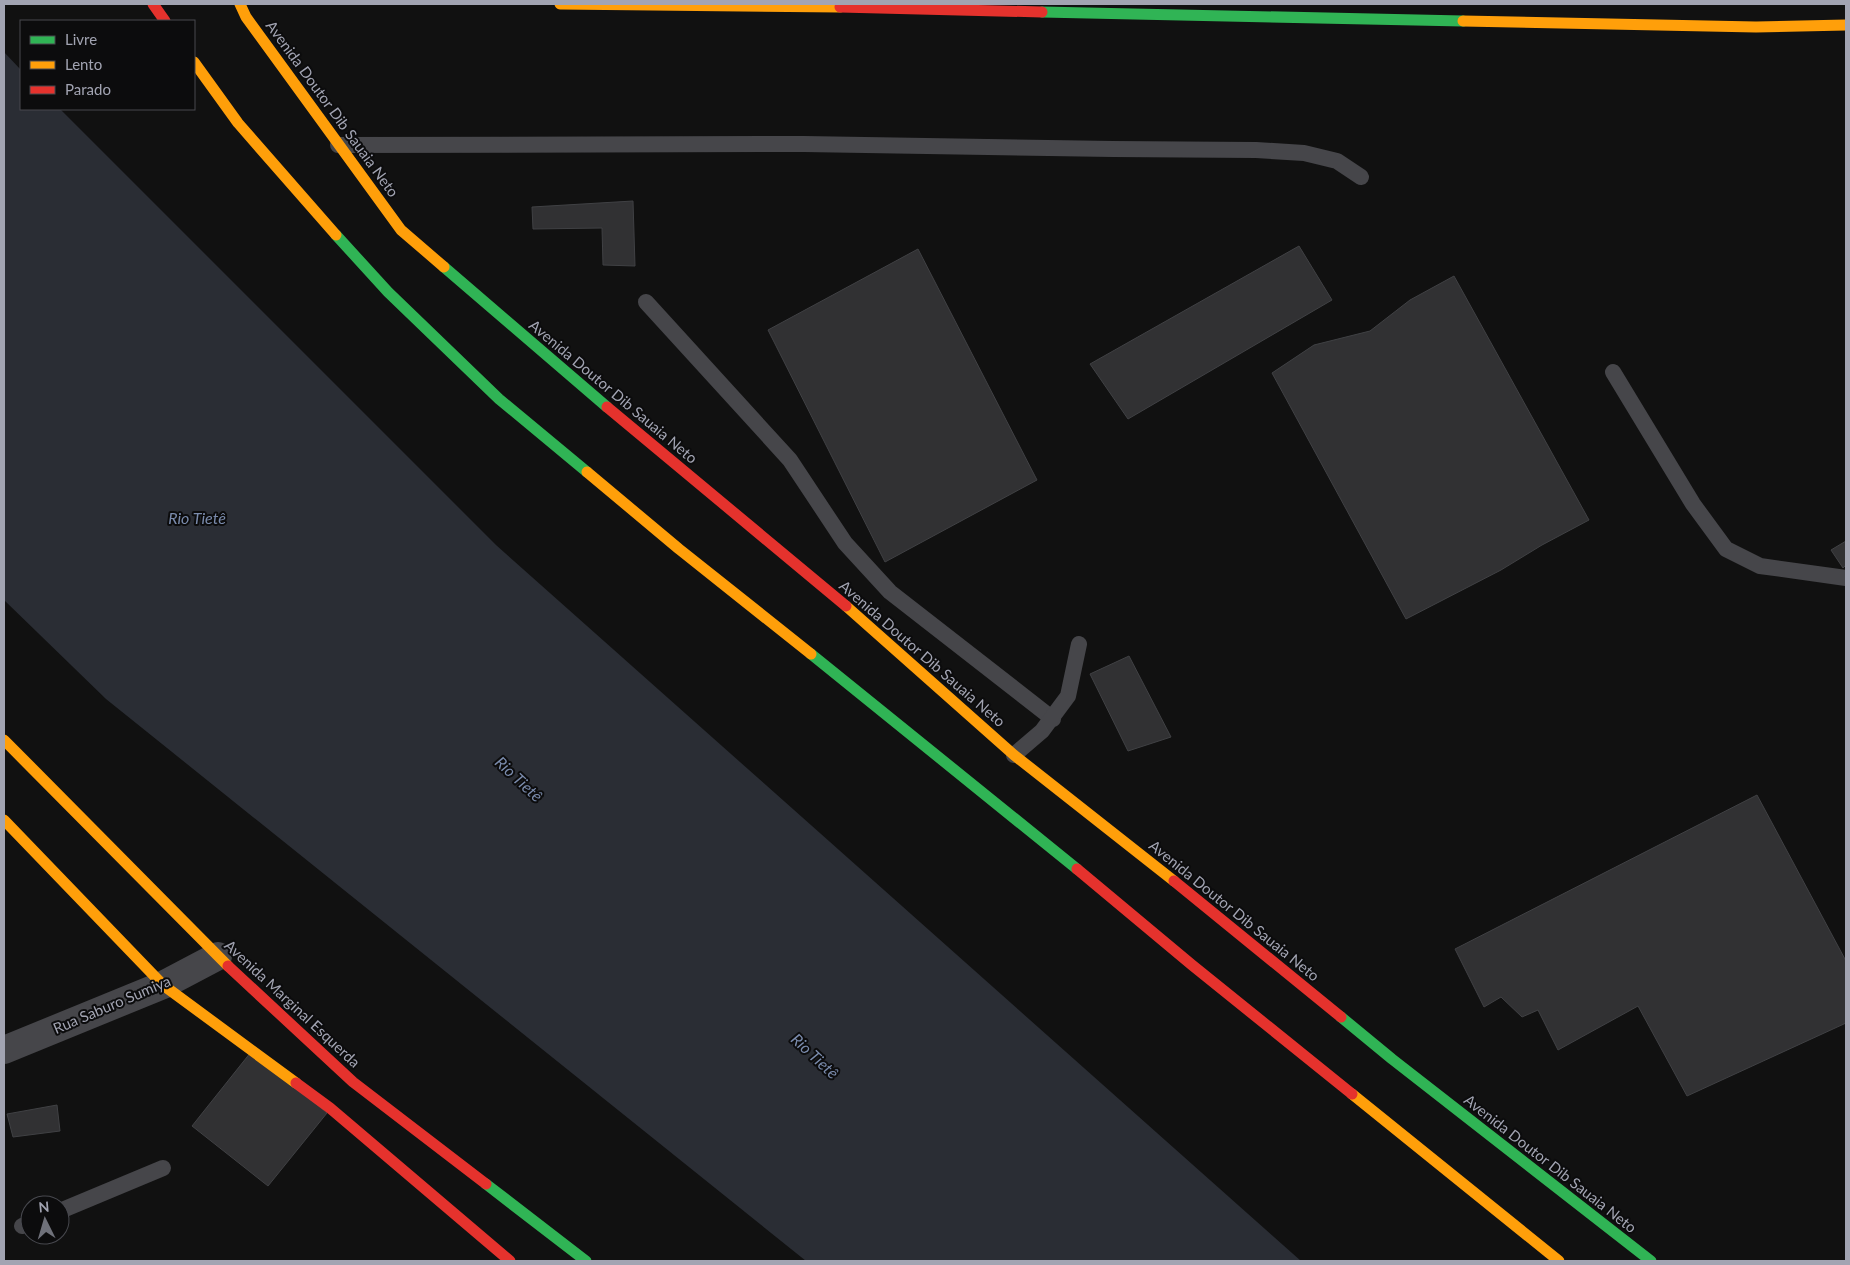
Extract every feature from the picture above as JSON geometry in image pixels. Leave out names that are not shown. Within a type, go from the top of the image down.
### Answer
[{"type":"main road","points":[[153,4],[164,20]]},
{"type":"main road","name":"Avenida Doutor Dib Sauaia Neto","points":[[240,4],[246,17],[401,230],[575,380],[828,590],[1014,755],[1222,918],[1392,1059],[1651,1261]]},
{"type":"main road","points":[[560,4],[835,7],[1746,26],[1846,25]]},
{"type":"main road","points":[[195,63],[238,123],[301,197],[388,292],[499,399],[679,549],[1038,837],[1192,965],[1558,1261]]},
{"type":"main road","name":"Avenida Marginal Esquerda","points":[[4,740],[218,956],[353,1082],[586,1261]]},
{"type":"main road","points":[[4,820],[163,984],[330,1108],[510,1261]]},
{"type":"street","name":"Rua Saburo Sumiya","points":[[4,1050],[163,984],[218,956]]},
{"type":"lane","points":[[338,145],[804,144],[1113,150],[1256,150],[1304,153],[1337,161],[1361,177]]},
{"type":"lane","points":[[646,302],[790,460],[845,544],[890,592],[1053,719]]},
{"type":"lane","points":[[1613,372],[1693,504],[1726,549],[1760,566],[1846,578]]},
{"type":"lane","points":[[1014,755],[1042,732],[1068,696],[1079,644]]},
{"type":"lane","points":[[70,1207],[163,1168]]},
{"type":"water","name":"Rio Tietê","points":[[4,52],[20,69],[20,110],[61,110],[496,545],[1301,1261],[806,1261],[106,699],[4,600]]},
{"type":"building","points":[[633,201],[635,266],[603,265],[602,228],[533,229],[532,207]]},
{"type":"building","points":[[1299,246],[1332,300],[1128,419],[1090,364]]},
{"type":"building","points":[[918,249],[1037,480],[885,562],[768,330]]},
{"type":"building","points":[[1454,276],[1589,520],[1501,570],[1406,619],[1272,373],[1314,345],[1370,331],[1410,300]]},
{"type":"building","points":[[1846,541],[1846,565],[1843,568],[1831,550]]},
{"type":"building","points":[[1129,656],[1171,737],[1128,751],[1090,674]]},
{"type":"building","points":[[1757,795],[1846,961],[1846,1023],[1687,1096],[1638,1006],[1558,1050],[1538,1010],[1522,1017],[1501,997],[1484,1007],[1455,949]]},
{"type":"building","points":[[251,1052],[327,1113],[268,1186],[192,1126]]},
{"type":"building","points":[[57,1105],[60,1131],[13,1137],[7,1114]]},
{"type":"traffic: fast","points":[[1042,12],[1463,21]]},
{"type":"traffic: fast","points":[[336,235],[388,292],[499,399],[587,472]]},
{"type":"traffic: fast","points":[[444,267],[607,407]]},
{"type":"traffic: fast","points":[[811,654],[1077,869]]},
{"type":"traffic: fast","points":[[1341,1017],[1651,1261]]},
{"type":"traffic: fast","points":[[486,1184],[586,1261]]},
{"type":"traffic: slow","points":[[240,4],[246,17],[401,230],[444,267]]},
{"type":"traffic: slow","points":[[560,4],[840,7]]},
{"type":"traffic: slow","points":[[1463,21],[1756,27],[1846,25]]},
{"type":"traffic: slow","points":[[195,63],[238,123],[336,235]]},
{"type":"traffic: slow","points":[[587,472],[679,549],[811,654]]},
{"type":"traffic: slow","points":[[846,606],[1014,755],[1174,881]]},
{"type":"traffic: slow","points":[[4,740],[228,966]]},
{"type":"traffic: slow","points":[[4,820],[163,985],[296,1083]]},
{"type":"traffic: slow","points":[[1352,1094],[1559,1261]]},
{"type":"traffic: jam","points":[[153,4],[164,20]]},
{"type":"traffic: jam","points":[[840,7],[1042,12]]},
{"type":"traffic: jam","points":[[607,407],[846,606]]},
{"type":"traffic: jam","points":[[1077,869],[1352,1094]]},
{"type":"traffic: jam","points":[[1174,881],[1341,1017]]},
{"type":"traffic: jam","points":[[228,966],[353,1082],[486,1184]]},
{"type":"traffic: jam","points":[[296,1083],[330,1108],[510,1261]]}]
